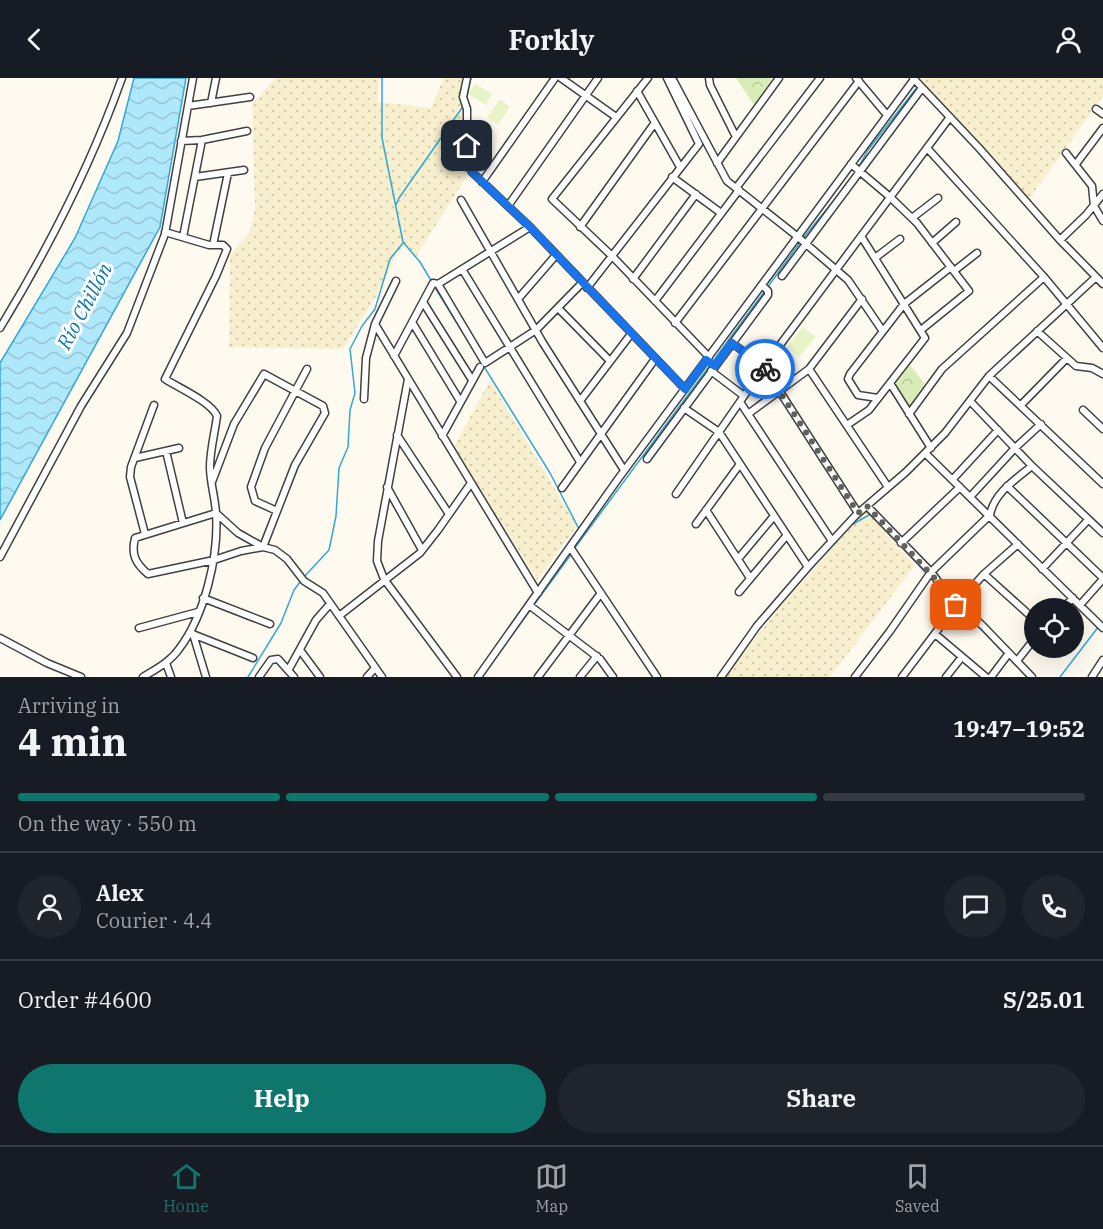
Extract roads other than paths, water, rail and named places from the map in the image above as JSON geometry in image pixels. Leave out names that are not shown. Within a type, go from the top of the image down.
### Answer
[{"type":"street","points":[[0,328],[67,207],[106,122],[122,78]]},
{"type":"street","points":[[0,557],[81,406],[126,333],[165,232],[193,78]]},
{"type":"street","points":[[211,103],[216,78]]},
{"type":"street","points":[[467,78],[463,97],[467,109],[467,164],[685,389]]},
{"type":"street","points":[[482,182],[555,78]]},
{"type":"street","points":[[561,78],[616,117]]},
{"type":"street","points":[[508,206],[598,78]]},
{"type":"street","points":[[647,78],[552,199],[655,301],[742,399],[748,414],[832,541]]},
{"type":"street","points":[[438,284],[485,363],[536,330],[585,285],[612,256],[699,144],[667,78]]},
{"type":"street","points":[[672,78],[727,181],[848,280],[882,330]]},
{"type":"street","points":[[709,78],[710,85],[736,137]]},
{"type":"street","points":[[655,301],[820,78]]},
{"type":"street","points":[[478,677],[624,470],[914,78],[1060,240],[1103,284]]},
{"type":"street","points":[[717,163],[777,79]]},
{"type":"street","points":[[675,323],[857,80],[887,115]]},
{"type":"street","points":[[782,276],[922,88]]},
{"type":"street","points":[[637,90],[680,167]]},
{"type":"street","points":[[188,106],[250,97]]},
{"type":"street","points":[[1096,109],[1103,114]]},
{"type":"street","points":[[676,494],[764,367],[950,117]]},
{"type":"street","points":[[580,227],[654,124]]},
{"type":"street","points":[[1076,164],[1103,128]]},
{"type":"street","points":[[181,141],[202,140],[247,131]]},
{"type":"street","points":[[183,237],[202,140]]},
{"type":"street","points":[[927,148],[1044,277],[1103,348]]},
{"type":"street","points":[[1066,153],[1092,186],[1094,206],[1103,221]]},
{"type":"street","points":[[851,164],[912,218],[969,291],[921,330]]},
{"type":"street","points":[[195,177],[244,171]]},
{"type":"street","points":[[213,245],[228,172]]},
{"type":"street","points":[[672,177],[721,213]]},
{"type":"street","points":[[633,279],[696,194]]},
{"type":"street","points":[[1060,240],[1103,194]]},
{"type":"street","points":[[912,218],[938,198]]},
{"type":"street","points":[[461,200],[536,330],[624,470]]},
{"type":"street","points":[[932,243],[956,222]]},
{"type":"street","points":[[394,356],[433,283],[438,284],[530,227]]},
{"type":"street","points":[[142,677],[166,663],[191,633],[214,560],[216,513],[210,466],[217,416],[215,411],[165,379],[226,252],[226,246],[213,245],[165,232]]},
{"type":"street","points":[[848,425],[869,410],[925,338],[861,236]]},
{"type":"street","points":[[875,258],[900,239]]},
{"type":"street","points":[[878,398],[858,395],[848,377],[904,303],[977,252]]},
{"type":"street","points":[[518,299],[556,255]]},
{"type":"street","points":[[462,269],[580,462]]},
{"type":"street","points":[[909,414],[942,369],[1044,277]]},
{"type":"street","points":[[721,677],[757,626],[858,513],[928,451],[945,434],[989,376],[1095,277]]},
{"type":"street","points":[[364,399],[366,358],[375,324],[396,281]]},
{"type":"street","points":[[647,459],[768,295],[768,291],[762,285]]},
{"type":"street","points":[[748,414],[809,369],[862,299]]},
{"type":"street","points":[[423,302],[472,380]]},
{"type":"street","points":[[558,308],[609,361]]},
{"type":"street","points":[[412,322],[460,401]]},
{"type":"street","points":[[375,324],[538,593]]},
{"type":"street","points":[[1037,331],[1076,366],[1092,368],[1103,374]]},
{"type":"street","points":[[580,401],[631,334]]},
{"type":"street","points":[[732,343],[764,367],[858,513]]},
{"type":"street","points":[[1021,405],[1067,358]]},
{"type":"street","points":[[562,488],[655,359]]},
{"type":"street","points":[[442,436],[480,367]]},
{"type":"street","points":[[277,511],[255,501],[251,487],[265,448],[307,369]]},
{"type":"street","points":[[809,369],[888,487]]},
{"type":"street","points":[[212,482],[234,424],[264,374],[320,404],[324,409],[325,413],[295,465],[263,547]]},
{"type":"street","points":[[989,376],[1103,484]]},
{"type":"street","points":[[408,379],[387,487],[377,554],[384,579],[457,677]]},
{"type":"street","points":[[890,383],[928,451],[960,487],[1073,598]]},
{"type":"street","points":[[970,401],[1032,466],[1103,533]]},
{"type":"street","points":[[145,534],[130,477],[154,405]]},
{"type":"street","points":[[684,408],[719,432],[808,567]]},
{"type":"street","points":[[1083,410],[1103,429]]},
{"type":"street","points":[[970,496],[1041,424]]},
{"type":"street","points":[[953,479],[998,430]]},
{"type":"street","points":[[397,435],[449,514]]},
{"type":"street","points":[[135,458],[179,448]]},
{"type":"street","points":[[166,451],[183,523]]},
{"type":"street","points":[[696,524],[740,464]]},
{"type":"street","points":[[855,677],[931,572],[990,514],[992,504],[1007,486],[1032,466]]},
{"type":"street","points":[[339,616],[422,550],[471,483]]},
{"type":"street","points":[[1007,486],[1103,578],[1084,600]]},
{"type":"street","points":[[387,487],[422,550]]},
{"type":"street","points":[[902,543],[960,487]]},
{"type":"street","points":[[867,506],[931,572],[946,592],[1032,677]]},
{"type":"street","points":[[706,510],[750,578]]},
{"type":"street","points":[[216,513],[135,538],[133,547],[138,566],[148,574],[263,547]]},
{"type":"street","points":[[216,513],[238,533],[281,554],[302,579],[323,593],[382,677]]},
{"type":"street","points":[[738,559],[774,516]]},
{"type":"street","points":[[1042,569],[1088,520]]},
{"type":"street","points":[[739,592],[787,536]]},
{"type":"street","points":[[902,677],[958,603],[984,574],[1018,544]]},
{"type":"street","points":[[570,547],[657,677]]},
{"type":"street","points":[[984,574],[1024,610]]},
{"type":"street","points":[[538,677],[601,593]]},
{"type":"street","points":[[203,598],[270,624]]},
{"type":"street","points":[[289,669],[316,620],[330,604]]},
{"type":"street","points":[[529,605],[597,656],[613,677]]},
{"type":"street","points":[[1084,609],[1103,628]]},
{"type":"street","points":[[139,628],[198,612]]},
{"type":"street","points":[[191,633],[253,658]]},
{"type":"street","points":[[191,633],[206,677]]},
{"type":"street","points":[[935,634],[961,658],[988,677],[1009,653]]},
{"type":"street","points":[[0,638],[81,677]]},
{"type":"street","points":[[300,650],[320,677]]},
{"type":"street","points":[[1017,661],[1024,652]]},
{"type":"street","points":[[580,677],[597,656]]},
{"type":"street","points":[[260,677],[271,660],[278,658],[294,677]]},
{"type":"street","points":[[946,677],[961,658]]},
{"type":"street","points":[[1092,677],[1103,660]]},
{"type":"street","points":[[166,663],[171,677]]},
{"type":"street","points":[[367,677],[375,668]]},
{"type":"water","name":"Río Chillón","points":[[134,78],[186,78],[160,227],[0,520],[0,363],[75,238],[118,141]]},
{"type":"waterway","points":[[382,78],[382,138],[403,242],[420,262],[432,282]]},
{"type":"waterway","points":[[466,100],[471,78]]},
{"type":"waterway","points":[[859,166],[868,150],[918,86]]},
{"type":"waterway","points":[[396,205],[464,105]]},
{"type":"waterway","points":[[804,237],[848,183]]},
{"type":"waterway","points":[[767,288],[801,241]]},
{"type":"waterway","points":[[303,578],[329,550],[336,516],[339,468],[348,447],[350,410],[355,393],[350,349],[362,326],[375,309],[390,259],[403,243]]},
{"type":"waterway","points":[[434,286],[550,473],[579,529]]},
{"type":"waterway","points":[[574,549],[764,292]]},
{"type":"waterway","points":[[791,591],[851,525],[871,514]]},
{"type":"waterway","points":[[884,528],[926,573]]},
{"type":"waterway","points":[[534,605],[572,553]]},
{"type":"waterway","points":[[248,677],[281,623],[294,590],[300,582]]},
{"type":"waterway","points":[[482,677],[531,609]]},
{"type":"waterway","points":[[967,615],[1006,655]]},
{"type":"waterway","points":[[746,637],[755,623],[757,624]]},
{"type":"waterway","points":[[1060,677],[1099,626]]},
{"type":"waterway","points":[[1009,658],[1027,677]]}]
